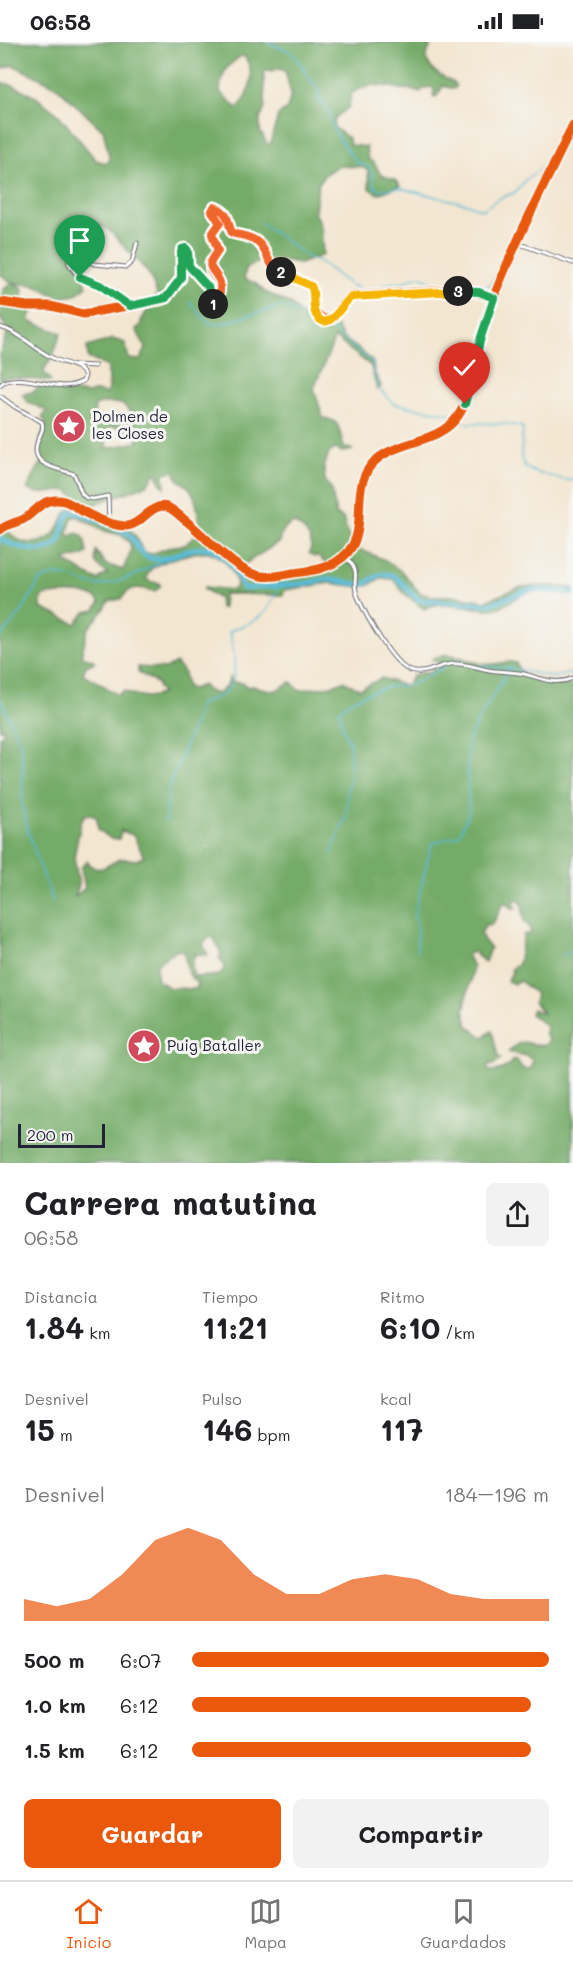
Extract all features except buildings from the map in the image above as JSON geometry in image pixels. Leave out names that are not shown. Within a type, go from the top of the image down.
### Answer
[{"type":"street","points":[[0,530],[25,518],[45,502],[54,500],[65,501],[109,522],[130,525],[155,508],[167,507],[250,573],[264,576],[321,568],[345,556],[357,537],[362,486],[370,467],[385,454],[441,432],[460,414],[494,298],[517,243],[573,125]]},
{"type":"street","points":[[0,302],[51,306],[83,314],[166,298],[181,278],[181,252],[184,248],[188,251],[190,268],[208,287],[213,304],[216,306],[220,283],[210,263],[218,251],[212,236],[220,223],[212,211],[214,207],[228,217],[232,233],[247,236],[261,245],[273,268],[311,286],[314,290],[315,312],[322,320],[332,319],[346,300],[352,297],[449,290],[479,292],[494,298]]},
{"type":"street","points":[[130,306],[100,285],[76,274],[70,266],[69,258],[75,255],[94,264],[126,267],[132,262],[137,243]]},
{"type":"street","points":[[517,243],[573,263]]},
{"type":"street","points":[[0,327],[20,336],[51,358],[74,366],[84,373],[85,378],[83,381],[65,386],[9,380],[3,381],[0,385]]},
{"type":"street","points":[[74,366],[80,364],[95,366]]},
{"type":"street","points":[[0,396],[42,422],[43,428],[36,447],[40,462],[57,471],[73,473],[86,498],[108,496],[109,522]]},
{"type":"street","points":[[345,556],[355,566],[357,597],[381,642],[412,672],[423,672],[450,664],[463,664],[481,669],[524,674],[539,679],[567,681],[573,678]]},
{"type":"green space","points":[[0,42],[432,42],[426,57],[430,66],[454,83],[456,87],[454,89],[443,86],[436,97],[433,96],[434,89],[431,87],[420,92],[375,85],[364,87],[351,94],[349,107],[335,118],[334,127],[348,138],[350,145],[366,147],[368,159],[374,163],[381,175],[395,180],[400,186],[378,194],[369,188],[368,171],[362,167],[338,166],[325,174],[318,185],[315,212],[321,225],[323,255],[300,264],[280,260],[259,262],[246,268],[244,279],[291,304],[299,313],[318,323],[334,322],[343,338],[373,362],[374,372],[381,386],[377,390],[371,366],[335,338],[314,388],[323,418],[337,424],[344,447],[353,450],[342,452],[335,449],[329,453],[324,467],[325,480],[332,490],[336,515],[343,518],[347,533],[358,549],[385,560],[401,571],[420,593],[429,596],[458,596],[485,601],[522,587],[551,586],[573,588],[573,595],[532,592],[493,609],[440,604],[424,609],[404,593],[393,579],[380,578],[369,585],[360,587],[329,583],[285,590],[283,595],[224,594],[223,608],[220,608],[219,598],[204,589],[205,587],[233,590],[237,585],[234,575],[229,566],[217,555],[199,552],[171,560],[150,570],[146,579],[160,583],[160,587],[155,591],[136,588],[121,599],[109,601],[88,629],[81,656],[95,662],[86,666],[83,674],[118,695],[123,691],[147,697],[162,693],[158,684],[138,672],[138,667],[166,669],[176,663],[184,673],[187,687],[193,689],[203,685],[208,691],[217,694],[227,686],[230,677],[233,682],[243,683],[248,687],[275,691],[291,682],[301,690],[331,686],[343,681],[360,689],[382,678],[402,685],[408,684],[413,675],[429,672],[442,665],[432,659],[446,655],[486,664],[512,662],[516,663],[523,676],[573,686],[573,1163],[0,1163],[0,736],[4,732],[2,728],[0,729],[0,531],[6,530],[25,542],[40,542],[53,535],[71,508],[130,530],[137,538],[143,552],[151,554],[173,546],[185,545],[200,531],[193,493],[179,480],[174,471],[164,473],[165,487],[155,474],[147,485],[87,507],[68,490],[36,493],[27,489],[42,460],[40,446],[45,421],[42,418],[47,411],[28,402],[22,394],[33,392],[42,384],[66,391],[89,394],[98,391],[106,394],[109,383],[108,367],[88,358],[87,347],[113,339],[125,343],[129,359],[140,360],[146,348],[136,330],[157,294],[149,274],[108,229],[99,225],[100,234],[80,269],[87,286],[75,295],[60,298],[35,285],[13,283],[23,288],[23,298],[32,312],[29,321],[61,333],[53,356],[43,371],[51,381],[10,378],[3,379],[0,383],[0,353],[8,331],[0,318],[0,305],[3,290],[12,283],[0,274],[0,82],[15,86],[36,97],[59,115],[96,160],[106,163],[109,161],[109,156],[103,129],[56,86],[13,65],[0,69]],"holes":[[[244,56],[250,69],[249,90],[237,108],[220,92],[222,78],[228,67]],[[279,68],[285,70],[291,94],[287,109],[278,115],[270,144],[267,144],[260,131],[260,118],[265,108],[264,73],[266,70],[272,71]],[[104,403],[120,404],[131,414],[129,421],[105,423],[103,417],[94,416],[95,406]],[[112,427],[120,427],[137,436],[138,442],[107,448],[104,431]],[[77,516],[105,531],[121,535],[130,543],[131,550],[123,570],[105,564],[96,551],[96,563],[108,574],[99,580],[66,562],[65,560],[87,553],[82,535],[67,534],[72,518]],[[293,523],[301,528],[310,540],[309,553],[328,565],[338,568],[277,579],[264,580],[246,576],[241,569],[246,563],[279,542],[287,527]],[[79,593],[95,597],[100,603],[95,610],[86,612],[76,624],[41,608],[41,598],[45,595]],[[91,814],[97,818],[98,829],[111,839],[119,839],[121,831],[133,835],[144,857],[138,860],[121,859],[98,869],[87,861],[81,868],[85,888],[75,896],[79,885],[74,857],[81,822],[85,815]],[[517,899],[522,903],[524,921],[530,928],[531,934],[524,934],[518,964],[511,969],[512,973],[507,981],[514,984],[520,981],[536,994],[534,1002],[543,1013],[532,1009],[530,1014],[547,1026],[545,1035],[549,1040],[545,1045],[519,1043],[508,1052],[527,1056],[533,1061],[529,1069],[522,1068],[517,1060],[513,1059],[502,1069],[491,1071],[487,1070],[489,1064],[493,1065],[501,1059],[498,1056],[492,1031],[483,1037],[468,1026],[464,1010],[473,967],[467,954],[474,952],[485,962],[490,948],[481,933],[487,923],[490,926],[493,923],[505,902],[512,908],[516,908],[514,902]],[[213,937],[219,948],[221,956],[219,958],[224,968],[220,975],[198,977],[193,975],[192,964],[195,954],[208,955],[203,944],[208,938]],[[178,950],[184,951],[187,968],[197,983],[197,989],[170,988],[158,981],[156,966]]]},
{"type":"waterway","points":[[266,42],[287,50],[295,56],[319,92],[318,99],[329,110],[332,125],[339,139],[357,163],[369,167],[374,187],[381,190],[398,188],[468,204],[482,210],[498,199],[516,192],[525,180],[546,164],[556,151],[573,118]]},
{"type":"waterway","points":[[261,223],[309,258],[319,261],[349,284],[361,290],[373,291],[390,283],[401,283],[421,276],[442,288],[476,290],[487,287],[503,268],[555,154]]},
{"type":"waterway","points":[[190,302],[207,322],[217,325],[280,306],[317,322],[330,325],[338,335],[372,362],[377,387],[394,404],[452,414],[455,417]]},
{"type":"waterway","points":[[459,420],[465,422]]},
{"type":"waterway","points":[[468,423],[523,427],[521,457],[525,467],[534,472],[566,480],[573,479]]},
{"type":"waterway","points":[[0,539],[22,548],[47,549],[59,541],[65,521],[72,512],[127,533],[144,555],[154,559],[196,548],[208,548],[219,553],[233,568],[244,589],[309,583],[325,579],[363,585],[386,574],[397,578],[420,600],[490,604],[530,590],[573,592]]},
{"type":"waterway","points":[[0,638],[22,611],[39,582],[48,577],[56,575],[94,585],[110,584],[168,558]]},
{"type":"waterway","points":[[165,822],[169,788],[199,704],[225,692],[233,679],[234,655],[229,632],[260,617],[273,600],[279,585]]},
{"type":"waterway","points":[[452,662],[455,660],[464,663]]},
{"type":"waterway","points":[[331,854],[347,813],[347,787],[351,778],[350,743],[344,732],[339,711],[348,702],[366,694],[388,687],[411,685],[446,666]]},
{"type":"waterway","points":[[478,666],[509,668]]},
{"type":"waterway","points":[[417,951],[417,922],[414,916],[432,843],[459,835],[469,812],[467,762],[469,740],[482,713],[510,668],[553,677],[573,673]]},
{"type":"waterway","points":[[0,699],[20,742],[23,765],[22,804],[27,829],[53,902]]},
{"type":"waterway","points":[[563,956],[573,949]]},
{"type":"cycle path","points":[[0,530],[24,519],[46,502],[53,500],[67,502],[99,519],[127,526],[162,506],[174,511],[221,553],[251,573],[265,577],[277,576],[320,568],[336,562],[354,543],[358,531],[362,483],[367,471],[375,461],[386,453],[425,439],[449,426],[462,410],[490,307],[529,216],[573,125]]},
{"type":"cycle path","points":[[0,302],[27,306],[51,306],[83,314],[160,300],[166,298],[181,278],[181,252],[184,248],[188,251],[189,266],[208,287],[213,304],[217,305],[220,283],[211,271],[210,263],[218,251],[212,236],[219,224],[212,211],[215,207],[226,215],[232,233],[251,238],[262,246],[274,268],[312,287],[315,312],[323,319],[332,319],[346,300],[352,296],[449,290],[474,292],[494,298]]},
{"type":"place","name":"Dolmen de les Closes","points":[[69,426]]},
{"type":"place","name":"Puig Bataller","points":[[144,1046]]},
{"type":"route","points":[[80,277],[100,285],[130,306],[160,300],[166,298],[181,278],[181,252],[183,248],[186,248],[190,268],[208,287],[213,304],[217,305],[220,283],[210,268],[211,259],[218,251],[212,236],[220,223],[212,211],[214,207],[228,217],[232,233],[247,236],[261,245],[273,268],[311,286],[314,290],[315,312],[322,320],[332,319],[349,297],[449,290],[479,292],[494,298],[476,354],[465,404]]}]
